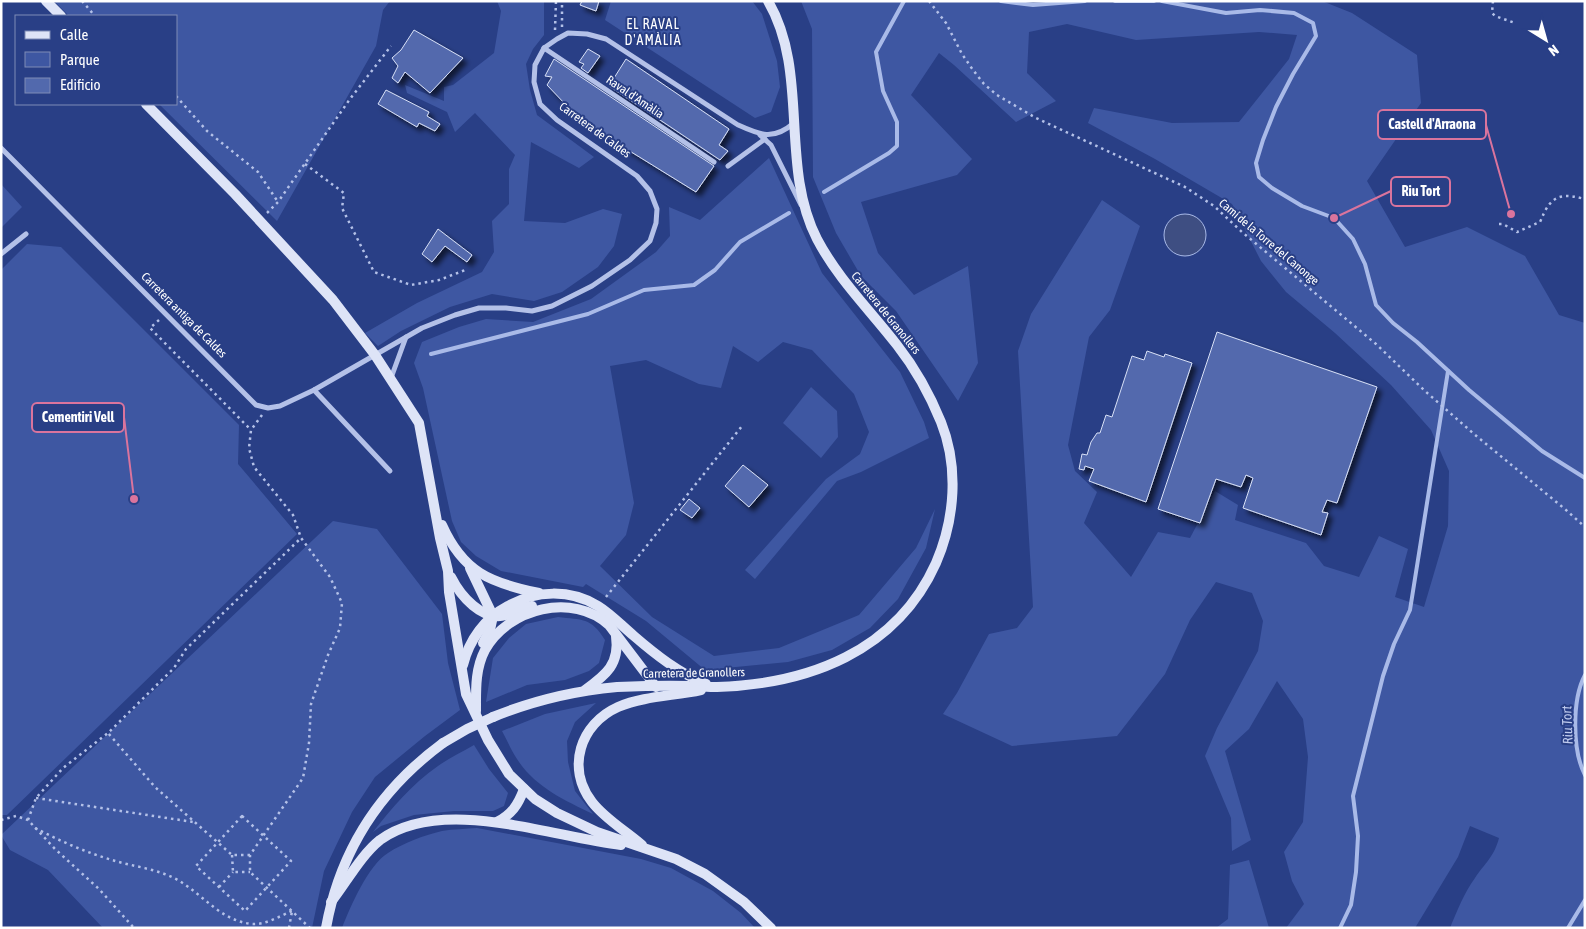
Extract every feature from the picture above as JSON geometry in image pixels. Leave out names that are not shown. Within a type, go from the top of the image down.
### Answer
[{"type":"main road","points":[[46,1],[60,15]]},
{"type":"main road","points":[[768,1],[778,22],[786,49],[792,84],[794,123]]},
{"type":"main road","points":[[147,105],[260,221],[333,300],[375,355],[419,423],[437,513],[440,538],[448,571],[449,592],[466,694],[503,766],[524,790],[546,808],[597,832],[676,859],[705,874],[744,902],[771,928]]},
{"type":"main road","name":"Carretera de Granollers","points":[[326,928],[331,902],[351,849],[373,812],[402,777],[443,743],[467,729],[493,717],[540,700],[583,691],[618,687],[714,687],[771,682],[797,676],[850,657],[869,645],[906,610],[925,584],[941,552],[950,516],[953,494],[950,453],[945,433],[935,408],[903,353],[832,266],[815,235],[807,215],[799,175],[794,123]]},
{"type":"main road","points":[[437,513],[446,535],[461,558],[483,576],[502,584],[540,593],[559,594],[598,606],[672,666],[690,677],[714,687]]},
{"type":"main road","points":[[469,566],[493,616],[490,630],[479,653],[476,714]]},
{"type":"main road","points":[[448,571],[457,590],[464,598],[480,610],[493,616],[504,616],[526,607],[541,606],[576,609],[595,614],[609,625],[656,686]]},
{"type":"main road","points":[[462,670],[465,656],[476,634],[493,616],[512,604],[540,593]]},
{"type":"main road","points":[[478,668],[486,649],[505,626],[526,614],[540,609],[558,607]]},
{"type":"main road","points":[[583,691],[610,669],[617,651],[616,634]]},
{"type":"main road","points":[[643,848],[598,809],[582,786],[579,774],[581,746],[587,733],[595,723],[607,713],[620,706],[714,687]]},
{"type":"main road","points":[[497,822],[508,816],[515,809],[524,790]]},
{"type":"main road","points":[[331,902],[372,847],[388,835],[407,827],[438,820],[461,819],[497,822],[594,842],[643,848]]},
{"type":"street","points":[[544,48],[568,33],[587,34],[606,39],[738,125],[760,135],[771,145],[807,215]]},
{"type":"street","name":"Raval d'Amàlia","points":[[544,48],[714,162]]},
{"type":"street","name":"Carretera de Caldes","points":[[375,355],[428,326],[479,308],[506,308],[532,311],[552,306],[592,286],[630,260],[650,241],[656,223],[657,209],[650,191],[637,176],[557,120],[540,104],[534,82],[535,65],[544,48]]},
{"type":"street","points":[[760,135],[777,133],[787,129],[794,123]]},
{"type":"street","points":[[728,166],[765,140]]},
{"type":"street","name":"Carretera antiga de Caldes","points":[[1,148],[256,405],[268,408]]},
{"type":"street","points":[[1,254],[26,234]]},
{"type":"street","points":[[391,379],[406,337]]},
{"type":"street","points":[[268,408],[280,406],[314,390],[375,355]]},
{"type":"street","points":[[314,390],[390,471]]},
{"type":"path","points":[[82,1],[94,15]]},
{"type":"path","points":[[556,1],[555,30],[559,37]]},
{"type":"path","points":[[559,37],[562,1]]},
{"type":"path","name":"Camí de la Torre del Canonge","points":[[929,1],[946,23],[962,54],[973,70],[984,84],[997,95],[1036,118],[1185,187],[1214,206],[1242,232],[1376,344],[1461,423],[1585,527]]},
{"type":"path","points":[[1494,1],[1492,13],[1495,16],[1515,23]]},
{"type":"path","points":[[260,221],[278,202],[350,100],[391,46]]},
{"type":"path","points":[[178,98],[207,131],[258,172],[278,202]]},
{"type":"path","points":[[305,164],[344,193],[342,208],[374,272],[411,285],[439,280],[468,268]]},
{"type":"path","points":[[1500,224],[1504,224],[1517,232],[1540,222],[1553,200],[1567,194],[1585,199]]},
{"type":"path","points":[[166,314],[150,328],[251,430]]},
{"type":"path","points":[[250,872],[250,855],[303,778],[309,743],[311,704],[328,655],[340,628],[342,603],[330,577],[301,538],[293,515],[254,467],[249,448],[251,430],[268,408]]},
{"type":"path","points":[[598,606],[742,426]]},
{"type":"path","points":[[28,820],[36,798],[64,768],[108,733],[174,668],[186,648],[301,538]]},
{"type":"path","points":[[108,733],[155,787],[232,855],[250,855]]},
{"type":"path","points":[[36,798],[195,822]]},
{"type":"path","points":[[1,820],[16,816],[28,820],[55,849],[99,889],[134,928]]},
{"type":"path","points":[[242,816],[291,861],[245,911],[196,866],[218,842],[242,816]]},
{"type":"path","points":[[35,828],[75,848],[166,874],[182,882],[209,905],[234,920],[254,924],[292,911]]},
{"type":"path","points":[[219,887],[233,872],[232,855]]},
{"type":"path","points":[[233,872],[250,872],[310,928]]},
{"type":"path","points":[[289,928],[292,911]]},
{"type":"green space","points":[[54,1],[390,1],[383,10],[376,46],[277,221],[160,105],[178,105],[178,15],[68,15]]},
{"type":"green space","points":[[497,1],[544,1],[544,35],[533,49],[526,64],[530,90],[537,115],[594,157],[579,168],[531,142],[524,221],[565,223],[603,209],[622,214],[614,246],[598,267],[562,292],[534,301],[492,294],[450,307],[401,331],[378,346],[365,333],[417,303],[482,272],[494,252],[492,221],[509,204],[509,169],[515,155],[475,113],[455,132],[447,112],[407,93],[405,85],[444,101],[444,87],[453,85],[494,53],[501,11]]},
{"type":"green space","points":[[611,1],[752,1],[762,14],[777,61],[780,87],[771,112],[755,118],[605,20]]},
{"type":"green space","points":[[801,1],[1322,1],[1352,13],[1417,55],[1421,103],[1367,181],[1405,247],[1467,227],[1525,256],[1559,315],[1585,323],[1585,928],[1450,928],[1467,890],[1492,855],[1499,838],[1470,826],[1458,857],[1415,928],[1286,928],[1304,904],[1292,881],[1284,852],[1303,822],[1308,757],[1303,719],[1277,681],[1249,729],[1225,751],[1251,840],[1232,851],[1231,818],[1205,756],[1217,728],[1258,651],[1263,621],[1252,593],[1216,582],[1190,620],[1165,674],[1117,736],[1012,746],[943,714],[957,693],[989,634],[1017,628],[1033,607],[1018,351],[1031,314],[1102,200],[1140,226],[1110,310],[1089,337],[1068,445],[1075,471],[1097,492],[1084,523],[1131,577],[1158,532],[1190,538],[1215,491],[1238,505],[1235,520],[1306,543],[1324,566],[1359,577],[1379,536],[1408,549],[1395,597],[1424,607],[1448,526],[1449,471],[1431,430],[1391,385],[1335,333],[1286,292],[1261,261],[1232,204],[1088,123],[1094,108],[1172,123],[1239,122],[1289,59],[1297,35],[1259,32],[1136,40],[1067,24],[1029,32],[1027,73],[1056,101],[1016,122],[939,53],[911,95],[972,159],[957,175],[861,202],[878,253],[914,295],[968,266],[978,363],[958,401],[896,311],[861,276],[836,233],[813,177],[812,29]]},
{"type":"green space","points":[[769,158],[822,273],[900,372],[924,422],[929,438],[861,472],[837,481],[755,579],[745,570],[826,479],[860,454],[869,432],[854,394],[812,350],[783,342],[758,362],[733,346],[721,388],[699,384],[646,360],[610,366],[634,503],[626,535],[600,566],[652,617],[714,656],[779,648],[859,615],[916,548],[935,509],[926,548],[898,599],[870,628],[832,650],[788,662],[705,670],[646,621],[586,584],[583,587],[501,571],[476,556],[461,542],[452,521],[423,388],[414,363],[422,342],[459,327],[486,319],[533,322],[591,299],[656,252],[670,236],[669,207],[700,220]]},
{"type":"green space","points":[[1,184],[22,207],[1,228]]},
{"type":"green space","points":[[27,244],[61,247],[239,425],[238,464],[297,534],[7,815],[1,815],[1,270]]},
{"type":"green space","points":[[811,387],[837,411],[838,437],[821,458],[783,423]]},
{"type":"green space","points":[[333,521],[377,529],[442,614],[448,663],[460,710],[375,777],[352,812],[324,871],[312,928],[103,928],[48,870],[10,850],[1,835]]},
{"type":"green space","points":[[558,617],[585,621],[595,627],[605,640],[599,663],[589,671],[565,680],[527,685],[486,702],[493,658],[509,638],[526,624]]},
{"type":"green space","points":[[596,703],[575,722],[567,741],[568,762],[575,791],[593,814],[551,792],[532,777],[517,759],[502,731],[545,714]]},
{"type":"green space","points":[[474,745],[489,769],[508,793],[504,806],[493,811],[454,811],[414,815],[381,826],[373,832],[411,788],[442,763]]},
{"type":"green space","points":[[477,828],[641,859],[671,868],[713,891],[741,913],[755,928],[342,928],[367,876],[374,866],[388,853],[421,837],[442,831]]},
{"type":"green space","points":[[1249,860],[1269,928],[1216,928],[1228,919],[1230,865]]},
{"type":"shaded area","points":[[1189,214],[1197,217],[1203,223],[1206,235],[1203,247],[1197,253],[1181,256],[1173,253],[1167,247],[1164,231],[1167,223],[1173,217]]},
{"type":"building","points":[[582,1],[599,1],[596,11],[580,5]]},
{"type":"building","points":[[414,30],[463,58],[430,93],[405,72],[398,83],[392,78],[398,66],[392,58],[401,50]]},
{"type":"building","points":[[588,49],[600,56],[588,73],[581,68],[584,64],[579,62]]},
{"type":"building","points":[[554,59],[714,166],[696,192],[607,137],[566,105],[547,85],[552,77],[545,76]]},
{"type":"building","points":[[626,59],[729,129],[719,145],[728,151],[720,160],[609,86]]},
{"type":"building","points":[[386,90],[429,112],[427,116],[440,124],[435,131],[419,123],[417,127],[378,104]]},
{"type":"building","points":[[438,229],[472,255],[467,262],[445,246],[432,262],[422,254]]},
{"type":"building","points":[[1217,332],[1377,387],[1337,503],[1327,500],[1322,512],[1328,513],[1321,535],[1243,508],[1253,478],[1246,475],[1241,487],[1216,479],[1200,523],[1158,509]]},
{"type":"building","points":[[1147,351],[1164,357],[1165,354],[1192,363],[1146,502],[1089,481],[1094,469],[1085,466],[1084,470],[1079,469],[1082,454],[1087,455],[1091,442],[1097,433],[1100,433],[1106,415],[1112,417],[1132,356],[1144,360]]},
{"type":"building","points":[[743,465],[768,485],[749,507],[725,486]]},
{"type":"building","points":[[689,499],[700,508],[692,518],[680,510]]},
{"type":"waterway","points":[[824,192],[889,153],[897,146],[897,122],[883,91],[876,52],[904,1]]},
{"type":"waterway","name":"Riu Tort","points":[[1001,1],[1033,5],[1085,1]]},
{"type":"waterway","name":"Riu Tort","points":[[1115,1],[1154,1]]},
{"type":"waterway","name":"Riu Tort","points":[[1162,1],[1226,13],[1260,10],[1294,13],[1313,23],[1316,36],[1276,107],[1263,140],[1256,163],[1259,177],[1272,188],[1302,206],[1334,218],[1353,239],[1365,264],[1376,305],[1393,323],[1542,451],[1585,478]]},
{"type":"waterway","points":[[431,354],[588,314],[644,290],[694,285],[715,270],[740,242],[789,213]]},
{"type":"waterway","points":[[1340,928],[1351,905],[1356,872],[1358,836],[1353,796],[1383,676],[1394,644],[1410,610],[1448,371]]},
{"type":"waterway","name":"Riu Tort","points":[[1585,675],[1578,697],[1575,725],[1578,752],[1585,775]]},
{"type":"waterway","points":[[1568,928],[1585,900]]},
{"type":"place","name":"Castell d'Arraona","points":[[1511,214]]},
{"type":"place","name":"Riu Tort","points":[[1334,218]]},
{"type":"place","name":"Cementiri Vell","points":[[134,499]]},
{"type":"district","name":"EL RAVAL D'AMÀLIA","points":[[653,32]]}]
